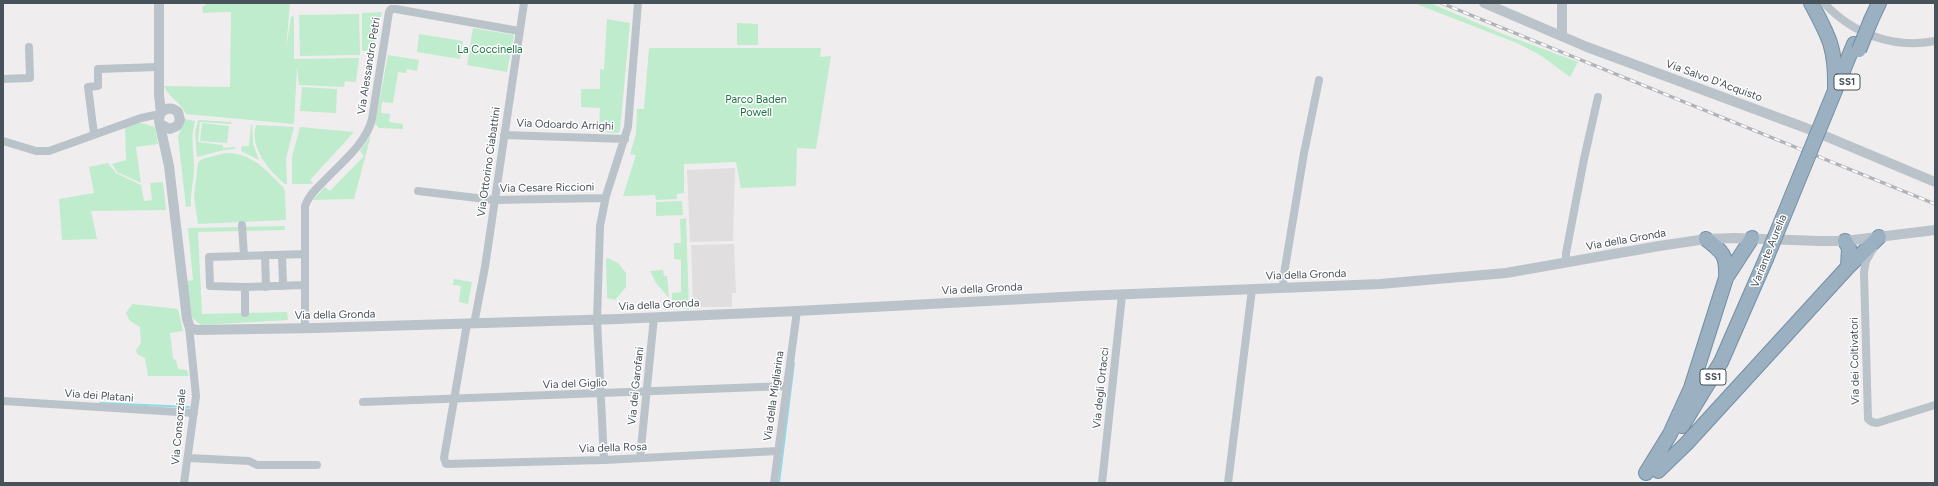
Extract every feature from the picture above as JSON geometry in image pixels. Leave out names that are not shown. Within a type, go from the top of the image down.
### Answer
[{"type":"highway","points":[[1811,3],[1826,32],[1834,54],[1835,90]]},
{"type":"highway","name":"Variante Aurelia","points":[[1868,19],[1870,3]]},
{"type":"highway","name":"Variante Aurelia","points":[[1647,478],[1690,427],[1720,379],[1739,342],[1770,260],[1868,19],[1879,3]]},
{"type":"highway","name":"Variante Aurelia","points":[[1831,112],[1835,90],[1857,47]]},
{"type":"highway","points":[[1647,478],[1690,439],[1848,266],[1881,237]]},
{"type":"highway","points":[[1647,478],[1692,388],[1726,278],[1752,238]]},
{"type":"highway","points":[[1706,239],[1724,254],[1726,263],[1726,278]]},
{"type":"highway","points":[[1845,240],[1849,248],[1848,266]]},
{"type":"street","points":[[159,3],[158,67],[161,119],[169,166],[189,326]]},
{"type":"street","name":"Via Ottorino Ciabattini","points":[[448,465],[445,463],[444,458],[471,324],[485,267],[524,3]]},
{"type":"street","points":[[604,460],[597,320],[600,226],[605,198],[628,127],[638,3]]},
{"type":"street","name":"Via Salvo D'Acquisto","points":[[1484,3],[1562,36],[1806,128],[1935,182]]},
{"type":"street","points":[[1562,3],[1562,36]]},
{"type":"street","points":[[1824,3],[1846,24],[1871,36],[1897,42],[1918,43],[1935,41]]},
{"type":"street","name":"Via Alessandro Petri","points":[[305,328],[305,209],[307,199],[355,147],[366,133],[371,122],[388,15],[391,10],[396,9],[519,31]]},
{"type":"street","points":[[3,79],[30,78],[29,47]]},
{"type":"street","points":[[94,134],[88,87],[98,86],[98,69],[158,67]]},
{"type":"street","points":[[1284,287],[1283,280],[1302,161],[1319,80]]},
{"type":"street","points":[[159,87],[171,108],[176,110],[180,117],[178,124],[174,128],[170,141],[169,166]]},
{"type":"street","points":[[1566,263],[1566,254],[1584,159],[1598,97]]},
{"type":"street","points":[[161,119],[166,109],[171,108]]},
{"type":"street","points":[[3,141],[30,150],[42,152],[56,149],[136,120],[161,119]]},
{"type":"street","points":[[161,119],[167,129],[174,128]]},
{"type":"street","name":"Via Odoardo Arrighi","points":[[504,134],[625,139]]},
{"type":"street","name":"Via Cesare Riccioni","points":[[418,191],[494,200],[605,198]]},
{"type":"street","points":[[242,225],[244,256]]},
{"type":"street","name":"Via della Gronda","points":[[189,326],[197,330],[597,320],[1075,296],[1380,284],[1506,273],[1706,239],[1752,238],[1820,241],[1881,237],[1935,230]]},
{"type":"street","name":"Via dei Coltivatori","points":[[1881,237],[1867,258],[1864,272],[1868,415],[1871,421],[1880,422],[1935,405]]},
{"type":"street","points":[[282,254],[283,286]]},
{"type":"street","points":[[305,254],[209,257],[210,286],[266,287],[305,285]]},
{"type":"street","points":[[265,255],[266,287]]},
{"type":"street","points":[[245,287],[245,313]]},
{"type":"street","points":[[1228,483],[1252,289]]},
{"type":"street","name":"Via degli Ortacci","points":[[1102,483],[1122,295]]},
{"type":"street","name":"Via della Migliarina","points":[[774,483],[797,311]]},
{"type":"street","name":"Via dei Garofani","points":[[640,458],[654,317]]},
{"type":"street","name":"Via Consorziale","points":[[184,483],[189,458],[196,393],[189,326]]},
{"type":"street","name":"Via del Giglio","points":[[363,402],[456,400],[787,386]]},
{"type":"street","name":"Via dei Platani","points":[[3,400],[194,413]]},
{"type":"street","name":"Via della Rosa","points":[[448,465],[604,460],[778,451]]},
{"type":"street","points":[[189,458],[249,461],[257,465],[318,465]]},
{"type":"shaded area","points":[[735,168],[733,241],[690,242],[687,170]]},
{"type":"shaded area","points":[[734,244],[736,293],[732,293],[732,307],[693,307],[691,245]]},
{"type":"green space","points":[[208,3],[290,3],[286,50],[291,16],[294,17],[294,59],[359,58],[356,82],[345,81],[344,87],[299,85],[297,67],[294,124],[186,114],[164,86],[230,87],[231,12],[203,13],[202,7]]},
{"type":"green space","points":[[1414,3],[1430,3],[1503,34],[1578,62],[1570,77],[1540,55],[1519,44]]},
{"type":"green space","points":[[382,12],[373,51],[362,51],[362,13]]},
{"type":"green space","points":[[359,14],[360,55],[300,56],[299,15]]},
{"type":"green space","points":[[607,19],[630,23],[620,130],[618,133],[599,132],[600,108],[581,107],[581,89],[600,89],[600,69],[604,70]]},
{"type":"green space","points":[[737,23],[758,24],[758,45],[737,45]]},
{"type":"green space","name":"La Coccinella","points":[[473,28],[514,35],[507,72],[467,65]]},
{"type":"green space","points":[[419,34],[463,41],[460,59],[417,52]]},
{"type":"green space","name":"Parco Baden Powell","points":[[649,48],[821,48],[820,57],[831,56],[816,149],[797,148],[796,186],[741,188],[736,162],[684,164],[684,193],[677,194],[677,199],[656,200],[655,195],[623,196],[636,155],[630,154],[636,134],[637,109],[644,109]]},
{"type":"green space","points":[[388,55],[419,60],[417,71],[407,69],[406,73],[398,72],[393,103],[382,102],[381,113],[390,114],[389,122],[403,124],[403,129],[379,128],[375,124]]},
{"type":"green space","points":[[302,87],[337,89],[336,113],[300,111]]},
{"type":"green space","points":[[185,119],[195,121],[193,134],[194,168],[191,206],[186,207],[178,137]]},
{"type":"green space","points":[[198,120],[232,122],[231,124],[200,122],[198,142],[223,145],[223,148],[235,147],[235,149],[224,150],[197,157],[195,133]]},
{"type":"green space","points":[[141,123],[155,127],[158,144],[136,147],[141,183],[117,172],[112,164],[126,160],[125,125]]},
{"type":"green space","points":[[202,123],[229,126],[227,143],[200,141]]},
{"type":"green space","points":[[251,124],[253,144],[259,160],[241,151],[242,146],[249,146]]},
{"type":"green space","points":[[256,125],[294,127],[286,159],[287,184],[279,179],[262,158],[255,142]]},
{"type":"green space","points":[[300,127],[354,132],[310,180],[313,183],[311,184],[292,184],[292,157]]},
{"type":"green space","points":[[371,135],[354,199],[313,200],[325,187],[330,191],[364,156],[360,151]]},
{"type":"green space","points":[[225,153],[234,153],[257,163],[283,187],[285,191],[286,220],[198,224],[194,196],[198,163],[202,159]]},
{"type":"green space","points":[[108,163],[116,173],[141,185],[144,201],[152,200],[150,183],[163,182],[166,210],[91,211],[97,239],[62,240],[59,199],[94,193],[89,167]]},
{"type":"green space","points":[[682,201],[683,215],[656,216],[656,202]]},
{"type":"green space","points":[[686,218],[689,310],[683,308],[672,300],[672,293],[681,292],[681,260],[674,259],[674,243],[681,243],[680,219]]},
{"type":"green space","points":[[285,226],[285,230],[198,232],[202,314],[287,312],[288,320],[201,325],[192,318],[187,281],[193,280],[188,228]]},
{"type":"green space","points":[[608,258],[618,263],[626,273],[626,287],[615,300],[607,298],[606,259]]},
{"type":"green space","points":[[663,270],[664,276],[667,276],[669,298],[656,283],[650,271]]},
{"type":"green space","points":[[454,279],[472,282],[468,304],[459,302],[461,286],[453,285]]},
{"type":"green space","points":[[132,304],[178,309],[183,331],[170,333],[173,359],[176,360],[178,369],[187,370],[189,376],[148,376],[145,358],[137,354],[136,350],[141,343],[140,327],[130,321],[126,313]]},
{"type":"waterway","points":[[779,483],[794,363]]},
{"type":"waterway","points":[[100,403],[189,407]]},
{"type":"railway","points":[[1441,3],[1935,204]]}]
